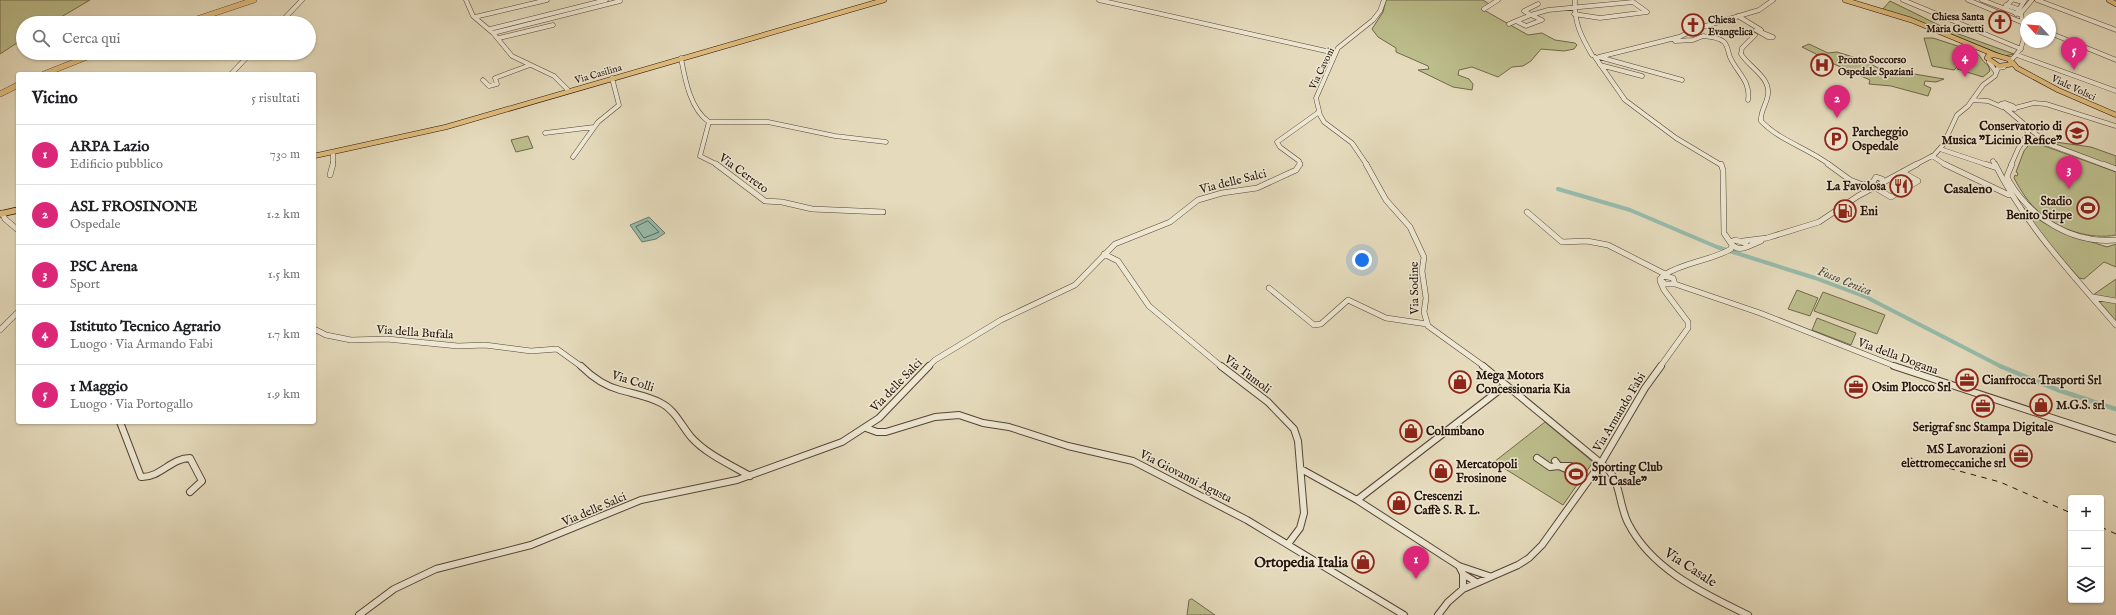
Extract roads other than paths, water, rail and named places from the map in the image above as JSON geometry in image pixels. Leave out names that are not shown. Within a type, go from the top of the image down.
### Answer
[{"type":"highway","points":[[200,16],[248,0]]},
{"type":"highway","points":[[206,16],[254,0]]},
{"type":"highway","points":[[44,72],[74,60]]},
{"type":"highway","points":[[49,72],[80,60]]},
{"type":"highway","points":[[0,92],[16,85]]},
{"type":"main road","name":"Via Casilina","points":[[316,156],[446,127],[884,0]]},
{"type":"main road","points":[[1845,0],[1911,20],[1982,50]]},
{"type":"main road","points":[[2109,0],[2115,4]]},
{"type":"main road","name":"Viale Volsci","points":[[1982,50],[2004,57],[2009,64]]},
{"type":"main road","name":"Viale Volsci","points":[[1982,50],[1988,59],[2009,64],[2058,90],[2116,115]]},
{"type":"main road","name":"Viale Volsci","points":[[1988,59],[1998,56]]},
{"type":"main road","points":[[2,216],[16,211]]},
{"type":"street","points":[[287,16],[302,0]]},
{"type":"street","points":[[466,0],[473,16],[499,38],[512,56],[554,76],[569,91]]},
{"type":"street","points":[[475,17],[547,0]]},
{"type":"street","points":[[490,29],[606,0]]},
{"type":"street","points":[[1099,0],[1335,53]]},
{"type":"street","name":"Via Cavoni","points":[[1320,112],[1316,98],[1317,92],[1326,77],[1335,53],[1355,33],[1372,20],[1380,11],[1384,0]]},
{"type":"street","points":[[1484,9],[1498,0]]},
{"type":"street","points":[[1575,0],[1575,28],[1625,100],[1676,138],[1721,164],[1723,170],[1724,231],[1729,249]]},
{"type":"street","points":[[1596,57],[1679,37],[1703,27],[1759,10],[1773,0]]},
{"type":"street","points":[[1663,277],[1680,268],[1729,249],[1739,250],[1767,238],[1819,222],[1858,196],[1872,189],[1882,180],[1932,156],[1938,151],[1957,115],[1973,99],[1986,82],[1995,76],[1999,67],[2009,64],[2021,49],[1966,28],[1904,0]]},
{"type":"street","points":[[1968,0],[2020,22]]},
{"type":"street","points":[[1982,0],[2020,16]]},
{"type":"street","points":[[2015,0],[2022,3]]},
{"type":"street","points":[[2022,12],[2032,0]]},
{"type":"street","points":[[2037,0],[2116,30]]},
{"type":"street","points":[[493,33],[620,1]]},
{"type":"street","points":[[1509,24],[1548,10],[1568,9],[1575,11],[1600,18],[1647,12],[1633,2],[1575,11],[1568,9]]},
{"type":"street","points":[[2008,10],[2004,8],[2009,2],[2022,3]]},
{"type":"street","points":[[2016,14],[2022,3]]},
{"type":"street","points":[[1516,21],[1526,26],[1542,20],[1524,11],[1538,4]]},
{"type":"street","points":[[1738,16],[1763,33],[1756,32],[1752,26]]},
{"type":"street","points":[[2007,16],[2020,16]]},
{"type":"street","points":[[2007,16],[2020,27]]},
{"type":"street","points":[[499,38],[554,25]]},
{"type":"street","points":[[1703,27],[1703,36]]},
{"type":"street","points":[[1756,32],[1742,48],[1741,54],[1745,62],[1764,80],[1768,88],[1767,96],[1760,112],[1761,121],[1776,133],[1813,153],[1861,187],[1872,189],[1892,197],[1918,181],[1901,172]]},
{"type":"street","points":[[2056,35],[2116,60]]},
{"type":"street","points":[[1660,42],[1689,40],[1703,36],[1715,38],[1724,43],[1734,66],[1745,79],[1749,92],[1748,100]]},
{"type":"street","points":[[2004,57],[2016,55],[2116,91]]},
{"type":"street","points":[[1596,57],[1642,76]]},
{"type":"street","points":[[1596,57],[1682,80]]},
{"type":"street","points":[[681,58],[693,102],[701,117],[709,122],[768,122],[836,136],[886,142]]},
{"type":"street","points":[[1988,59],[1996,72]]},
{"type":"street","points":[[233,72],[244,60]]},
{"type":"street","points":[[483,80],[489,86],[495,86],[497,84],[495,78],[530,65]]},
{"type":"street","points":[[573,156],[594,127],[620,104],[612,78]]},
{"type":"street","points":[[1977,92],[1979,96],[2004,106],[2013,107],[2038,103],[2049,104],[2116,126]]},
{"type":"street","points":[[1973,99],[1988,100]]},
{"type":"street","points":[[2004,106],[2038,136],[2056,147]]},
{"type":"street","points":[[2013,107],[2016,117]]},
{"type":"street","name":"Via delle Salci","points":[[359,615],[394,589],[417,577],[444,566],[541,541],[641,500],[750,476],[833,446],[866,428],[889,408],[935,360],[1001,320],[1075,285],[1104,254],[1120,242],[1171,221],[1196,200],[1220,193],[1257,188],[1297,169],[1300,165],[1299,161],[1280,147],[1277,142],[1300,124],[1320,112]]},
{"type":"street","name":"Via Sodine","points":[[1320,112],[1324,122],[1352,143],[1372,174],[1386,200],[1410,226],[1424,257],[1422,271],[1426,298],[1424,312],[1427,324],[1434,332],[1506,385],[1601,464]]},
{"type":"street","name":"Via Cerreto","points":[[709,122],[700,156],[722,167],[762,200],[812,209],[883,212]]},
{"type":"street","points":[[2023,123],[2028,131],[2028,134],[2018,149],[2008,173],[2008,178],[2028,207]]},
{"type":"street","points":[[545,133],[594,127]]},
{"type":"street","points":[[2028,134],[2038,136]]},
{"type":"street","points":[[2024,140],[2035,140],[2116,169]]},
{"type":"street","points":[[1938,151],[1943,162]]},
{"type":"street","points":[[1938,151],[1997,168]]},
{"type":"street","points":[[330,175],[334,160],[333,152]]},
{"type":"street","points":[[1932,156],[2000,190],[2019,195]]},
{"type":"street","points":[[1923,161],[1943,162],[2008,193],[2028,207],[2041,219],[2080,237],[2099,241],[2116,240]]},
{"type":"street","points":[[1993,161],[2008,193],[2039,236],[2116,325]]},
{"type":"street","points":[[1858,196],[1861,187],[1872,182],[1876,177],[1882,180]]},
{"type":"street","points":[[2008,193],[2013,187]]},
{"type":"street","points":[[1527,212],[1562,242],[1568,243],[1587,240],[1608,245],[1663,277],[1673,278]]},
{"type":"street","points":[[2,216],[16,228]]},
{"type":"street","points":[[1724,231],[1737,240],[1743,241],[1767,238]]},
{"type":"street","points":[[1729,249],[1737,240]]},
{"type":"street","points":[[1743,241],[1747,247]]},
{"type":"street","name":"Via Tumoli","points":[[1104,254],[1118,261],[1148,306],[1215,362],[1268,402],[1288,421],[1298,436],[1303,518],[1300,528],[1288,544]]},
{"type":"street","points":[[1670,296],[1669,290],[1673,284],[1673,273],[1680,268]]},
{"type":"street","points":[[1663,277],[1664,290],[1670,296]]},
{"type":"street","name":"Via della Dogana","points":[[1663,277],[1664,284],[1673,284],[1760,314],[1892,366],[2116,439]]},
{"type":"street","points":[[1269,288],[1314,325],[1321,324],[1348,300],[1351,300],[1371,313],[1386,318],[1427,324]]},
{"type":"street","name":"Via Armando Fabi","points":[[1439,615],[1448,602],[1463,589],[1476,582],[1518,566],[1535,554],[1562,519],[1601,464],[1645,388],[1688,328],[1688,322],[1670,296]]},
{"type":"street","points":[[2092,297],[2116,300]]},
{"type":"street","points":[[0,330],[16,314]]},
{"type":"street","name":"Via della Bufala","points":[[316,330],[326,335],[351,340],[387,339],[458,346],[485,345],[516,350]]},
{"type":"street","name":"Via Colli","points":[[516,350],[557,349],[573,358],[591,376],[601,382],[619,390],[642,395],[662,403],[677,416],[691,436],[703,448],[750,476]]},
{"type":"street","points":[[1357,500],[1506,385]]},
{"type":"street","name":"Via Giovanni Agusta","points":[[866,428],[877,432],[886,432],[931,418],[956,414],[982,422],[1009,427],[1070,446],[1119,457],[1156,472],[1234,513],[1288,544],[1404,615]]},
{"type":"street","points":[[121,424],[140,476],[144,478],[149,477],[178,459],[190,458],[202,481],[190,492]]},
{"type":"street","points":[[1537,458],[1550,467],[1558,464],[1580,475]]},
{"type":"street","name":"Via Casale","points":[[1601,464],[1616,479],[1627,520],[1650,554],[1662,565],[1690,584],[1748,615]]},
{"type":"street","points":[[1301,469],[1357,500],[1459,566],[1470,571],[1491,576]]},
{"type":"street","points":[[1459,566],[1463,574],[1463,589]]},
{"type":"street","points":[[1470,571],[1476,582]]},
{"type":"street","points":[[1463,574],[1476,582]]},
{"type":"water","points":[[649,217],[665,233],[656,239],[642,242],[630,225]]},
{"type":"waterway","name":"Fosso Cenica","points":[[1558,189],[1630,210],[1717,247],[1815,278],[1866,297],[2000,366]]},
{"type":"waterway","name":"Fosso Cenica","points":[[2000,366],[2058,390],[2116,409]]},
{"type":"railway","points":[[1907,457],[2000,482],[2068,512]]},
{"type":"railway","points":[[2104,528],[2116,534]]},
{"type":"place","name":"Chiesa Santa Maria Goretti","points":[[2000,22]]},
{"type":"place","name":"Chiesa Evangelica","points":[[1693,25]]},
{"type":"place","name":"Pronto Soccorso Ospedale Spaziani","points":[[1822,65]]},
{"type":"place","name":"1 Maggio","points":[[2074,70]]},
{"type":"place","name":"Istituto Tecnico Agrario","points":[[1965,77]]},
{"type":"place","name":"ASL FROSINONE","points":[[1837,118]]},
{"type":"place","name":"Conservatorio di Musica \"Licinio Refice\"","points":[[2077,133]]},
{"type":"place","name":"Parcheggio Ospedale","points":[[1836,139]]},
{"type":"place","name":"La Favolosa","points":[[1901,186]]},
{"type":"place","name":"PSC Arena","points":[[2069,189]]},
{"type":"place","name":"Stadio Benito Stirpe","points":[[2088,208]]},
{"type":"place","name":"Eni","points":[[1845,211]]},
{"type":"place","name":"Cianfrocca Trasporti Srl","points":[[1967,380]]},
{"type":"place","name":"Mega Motors Concessionaria Kia","points":[[1460,382]]},
{"type":"place","name":"Osim Plocco Srl","points":[[1856,387]]},
{"type":"place","name":"M.G.S. srl","points":[[2041,405]]},
{"type":"place","name":"Serigraf snc Stampa Digitale","points":[[1983,406]]},
{"type":"place","name":"Columbano","points":[[1411,431]]},
{"type":"place","name":"MS Lavorazioni elettromeccaniche srl","points":[[2021,456]]},
{"type":"place","name":"Mercatopoli Frosinone","points":[[1441,471]]},
{"type":"place","name":"Sporting Club \"Il Casale\"","points":[[1576,474]]},
{"type":"place","name":"Crescenzi Caffè S. R. L.","points":[[1399,503]]},
{"type":"place","name":"Ortopedia Italia","points":[[1363,562]]},
{"type":"place","name":"ARPA Lazio","points":[[1416,579]]},
{"type":"district","name":"Casaleno","points":[[1968,188]]}]
